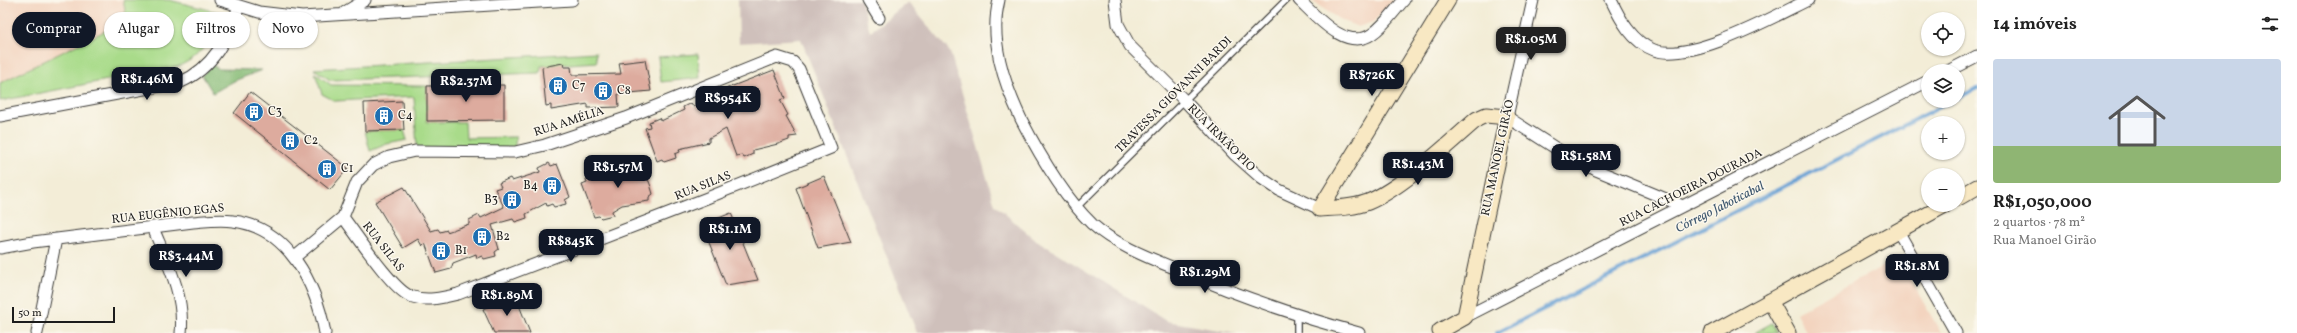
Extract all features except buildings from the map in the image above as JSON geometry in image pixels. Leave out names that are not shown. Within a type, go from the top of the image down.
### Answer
[{"type":"street","points":[[220,0],[278,15],[302,17],[343,13],[572,0]]},
{"type":"street","points":[[343,13],[365,0]]},
{"type":"street","points":[[868,0],[879,18]]},
{"type":"street","points":[[999,0],[996,13],[996,40],[1001,68],[1009,91],[1030,137],[1077,207],[1093,225],[1121,243],[1155,260],[1231,292],[1359,333]]},
{"type":"street","name":"RUA IRMÃO PIO","points":[[1115,0],[1118,24],[1130,46],[1184,100],[1235,155],[1261,178],[1295,198],[1320,209],[1343,208],[1368,202],[1396,186],[1477,119],[1486,115],[1506,117],[1557,149],[1596,170],[1683,206]]},
{"type":"street","points":[[1299,0],[1335,32],[1358,39],[1371,35],[1383,25],[1404,0]]},
{"type":"street","points":[[1320,209],[1448,0]]},
{"type":"street","name":"RUA MANOEL GIRÃO","points":[[1465,317],[1506,117],[1534,0]]},
{"type":"street","points":[[1611,0],[1621,21],[1636,39],[1653,50],[1665,52],[1680,52],[1731,36],[1808,0]]},
{"type":"street","points":[[0,116],[181,82],[190,78],[218,52],[230,32],[239,6]]},
{"type":"street","points":[[1962,64],[1977,56]]},
{"type":"street","name":"RUA AMÉLIA","points":[[295,257],[344,216],[357,182],[373,165],[394,155],[415,150],[515,152],[545,145],[626,118],[777,57],[793,62],[799,69],[831,148]]},
{"type":"street","name":"RUA CACHOEIRA DOURADA","points":[[1465,317],[1921,85]]},
{"type":"street","name":"RUA SILAS","points":[[344,216],[385,275],[408,296],[436,299],[458,294],[700,201],[831,148]]},
{"type":"street","points":[[1965,194],[1977,188]]},
{"type":"street","points":[[1712,333],[1932,212]]},
{"type":"street","name":"RUA EUGÊNIO EGAS","points":[[0,248],[56,239],[193,222],[234,221],[266,233],[295,257],[310,283],[325,333]]},
{"type":"street","points":[[153,228],[181,303],[181,333]]},
{"type":"street","points":[[1898,231],[1956,333]]},
{"type":"street","points":[[37,333],[56,239]]},
{"type":"street","points":[[1770,301],[1788,333]]},
{"type":"street","points":[[1438,332],[1465,317]]},
{"type":"lane","name":"TRAVESSA GIOVANNI BARDI","points":[[1077,207],[1286,0]]},
{"type":"lane","points":[[1297,314],[1297,333]]},
{"type":"shaded area","points":[[0,0],[123,0],[126,12],[104,12],[104,32],[96,36],[96,12],[12,12],[12,48],[71,48],[0,83]]},
{"type":"shaded area","points":[[738,0],[861,0],[870,32],[908,2],[950,52],[995,205],[1033,238],[1166,321],[1237,333],[917,333],[801,39],[739,43]]},
{"type":"shaded area","points":[[1310,0],[1394,0],[1373,22],[1358,27],[1339,19]]},
{"type":"shaded area","points":[[1898,258],[1941,333],[1807,333],[1796,313]]},
{"type":"green space","points":[[123,0],[169,0],[218,12],[182,12],[182,48],[204,48],[195,57],[179,66],[0,101],[0,83],[71,48],[96,48],[96,35],[104,31],[104,48],[174,48],[174,12],[125,12]]},
{"type":"green space","points":[[596,52],[597,62],[541,66],[540,73],[330,80],[314,69]]},
{"type":"green space","points":[[698,54],[700,78],[661,82],[658,57]]},
{"type":"green space","points":[[212,65],[219,69],[262,70],[234,81],[213,93],[202,75]]},
{"type":"green space","points":[[315,73],[331,85],[427,86],[427,122],[465,122],[466,138],[516,137],[514,151],[417,149],[414,97],[335,101],[322,94]]},
{"type":"green space","points":[[404,130],[407,140],[387,144],[370,151],[365,131]]},
{"type":"green space","points":[[1772,323],[1777,333],[1754,333]]},
{"type":"waterway","name":"Córrego Jaboticabal","points":[[1965,94],[1977,88]]},
{"type":"waterway","name":"Córrego Jaboticabal","points":[[1497,333],[1938,108]]},
{"type":"place","name":"C7","points":[[558,86]]},
{"type":"place","name":"C8","points":[[603,91]]},
{"type":"place","name":"C3","points":[[254,112]]},
{"type":"place","name":"C4","points":[[384,116]]},
{"type":"place","name":"C2","points":[[290,141]]},
{"type":"place","name":"C1","points":[[327,169]]},
{"type":"place","name":"B4","points":[[552,186]]},
{"type":"place","name":"B3","points":[[512,200]]},
{"type":"place","name":"B2","points":[[482,237]]},
{"type":"place","name":"B1","points":[[441,251]]}]
